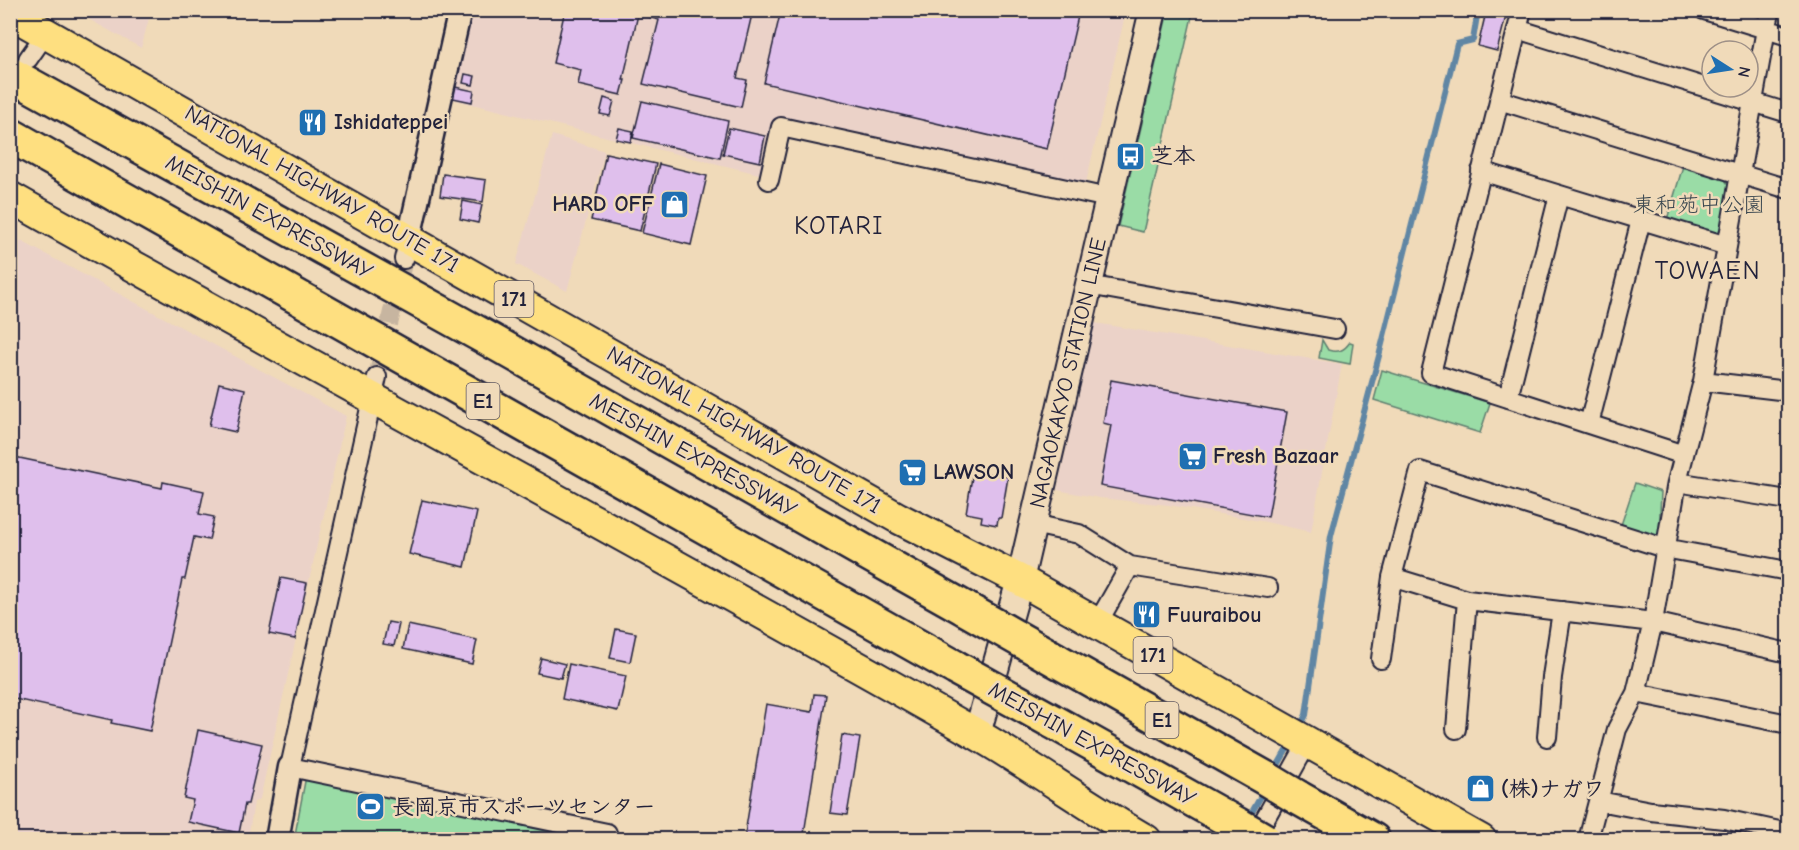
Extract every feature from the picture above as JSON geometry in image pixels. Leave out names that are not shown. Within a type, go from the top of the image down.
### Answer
[{"type":"highway","name":"NATIONAL HIGHWAY ROUTE 171","points":[[10,13],[406,249],[898,518],[1020,580],[1481,840]]},
{"type":"highway","name":"MEISHIN EXPRESSWAY","points":[[19,67],[480,334],[1373,840]]},
{"type":"highway","name":"MEISHIN EXPRESSWAY","points":[[10,135],[1252,835]]},
{"type":"highway","points":[[10,197],[375,388],[603,525],[977,734],[1146,840]]},
{"type":"main road","name":"NAGAOKAKYO STATION LINE","points":[[977,734],[1020,580],[1153,10]]},
{"type":"street","points":[[406,249],[460,10]]},
{"type":"street","points":[[1522,10],[1431,373],[1684,455]]},
{"type":"street","points":[[1704,10],[1788,36]]},
{"type":"street","points":[[1588,840],[1617,729],[1636,693],[1653,622],[1677,482],[1703,381],[1771,10]]},
{"type":"street","points":[[1517,29],[1788,113]]},
{"type":"street","points":[[19,67],[46,33]]},
{"type":"street","points":[[1499,100],[1788,189]]},
{"type":"street","points":[[769,180],[781,127],[1108,198]]},
{"type":"street","points":[[1482,171],[1728,246]]},
{"type":"street","points":[[1508,398],[1559,195]]},
{"type":"street","points":[[1589,424],[1641,220]]},
{"type":"street","points":[[1088,285],[1335,329]]},
{"type":"street","points":[[1703,381],[1788,391]]},
{"type":"street","points":[[277,840],[290,767],[375,388]]},
{"type":"street","points":[[1381,659],[1392,577],[1420,471],[1664,548],[1788,572]]},
{"type":"street","points":[[1677,482],[1788,500]]},
{"type":"street","points":[[1032,524],[1079,534],[1130,566],[1268,588]]},
{"type":"street","points":[[1097,624],[1130,566]]},
{"type":"street","points":[[1392,577],[1467,600],[1653,622],[1788,652]]},
{"type":"street","points":[[1456,729],[1467,600]]},
{"type":"street","points":[[1547,737],[1552,677],[1562,611]]},
{"type":"street","points":[[1636,693],[1788,724]]},
{"type":"street","points":[[1252,835],[1299,737]]},
{"type":"street","points":[[290,767],[607,832],[609,840]]},
{"type":"street","points":[[1599,801],[1651,811],[1724,819],[1788,833]]},
{"type":"shaded area","points":[[74,11],[151,11],[141,48]]},
{"type":"shaded area","points":[[467,11],[1126,11],[1085,187],[780,122],[765,169],[759,174],[447,98]]},
{"type":"shaded area","points":[[552,135],[605,151],[567,291],[516,264]]},
{"type":"shaded area","points":[[10,235],[346,416],[260,799],[254,802],[248,839],[11,839]]},
{"type":"shaded area","points":[[1095,323],[1342,364],[1311,532],[1169,505],[1100,498],[1057,490]]},
{"type":"green space","points":[[1168,11],[1193,12],[1143,232],[1118,226]]},
{"type":"green space","name":"東和苑中公園","points":[[1683,166],[1724,178],[1729,186],[1720,232],[1712,237],[1666,223]]},
{"type":"green space","points":[[1322,340],[1328,350],[1335,351],[1343,349],[1350,342],[1353,343],[1350,364],[1319,358]]},
{"type":"green space","points":[[1382,370],[1490,403],[1480,433],[1374,400]]},
{"type":"green space","points":[[1635,483],[1661,492],[1659,533],[1653,538],[1620,528]]},
{"type":"green space","name":"長岡京市スポーツセンター","points":[[306,776],[577,837],[581,839],[294,840]]},
{"type":"building","points":[[565,10],[639,10],[621,95],[578,85],[581,70],[553,63]]},
{"type":"building","points":[[646,10],[753,10],[737,78],[747,80],[741,107],[643,84],[659,20],[645,16]]},
{"type":"building","points":[[781,10],[1072,10],[1079,12],[1047,149],[764,83]]},
{"type":"building","points":[[1486,12],[1506,16],[1497,51],[1478,46]]},
{"type":"building","points":[[465,74],[475,76],[473,85],[463,83]]},
{"type":"building","points":[[455,87],[474,91],[472,102],[453,98]]},
{"type":"building","points":[[604,98],[614,101],[610,116],[600,114]]},
{"type":"building","points":[[642,101],[728,121],[720,158],[633,138]]},
{"type":"building","points":[[619,128],[633,131],[631,142],[616,139]]},
{"type":"building","points":[[729,128],[765,136],[760,162],[723,154]]},
{"type":"building","points":[[606,153],[656,164],[640,231],[591,220]]},
{"type":"building","name":"HARD OFF","points":[[659,164],[707,176],[691,245],[642,233]]},
{"type":"building","points":[[443,174],[486,180],[483,202],[440,196]]},
{"type":"building","points":[[463,201],[482,205],[478,223],[460,219]]},
{"type":"building","name":"Fresh Bazaar","points":[[1111,380],[1287,412],[1268,517],[1100,486],[1111,425],[1103,423]]},
{"type":"building","points":[[219,383],[245,389],[236,432],[209,426]]},
{"type":"building","points":[[10,456],[162,488],[163,482],[204,491],[199,514],[214,517],[209,540],[194,537],[185,579],[182,579],[150,731],[111,723],[112,720],[10,698]]},
{"type":"building","points":[[973,471],[1008,477],[1001,518],[998,518],[997,525],[981,522],[982,516],[966,513]]},
{"type":"building","points":[[422,500],[477,512],[465,567],[409,554]]},
{"type":"building","points":[[281,578],[307,583],[295,639],[269,634]]},
{"type":"building","points":[[388,622],[399,624],[394,646],[383,644]]},
{"type":"building","points":[[408,625],[477,640],[472,664],[403,649]]},
{"type":"building","points":[[616,629],[636,633],[630,662],[610,658]]},
{"type":"building","points":[[541,658],[565,664],[561,678],[537,673]]},
{"type":"building","points":[[569,664],[626,676],[618,711],[562,699]]},
{"type":"building","points":[[814,694],[826,695],[803,840],[744,840],[766,704],[812,712]]},
{"type":"building","points":[[198,730],[262,744],[239,833],[188,822],[193,800],[184,798]]},
{"type":"building","points":[[842,735],[860,738],[847,815],[830,813]]},
{"type":"waterway","points":[[1299,728],[1306,715],[1331,536],[1380,352],[1457,44],[1473,40],[1478,10]]},
{"type":"waterway","points":[[1274,772],[1291,742]]},
{"type":"waterway","points":[[1248,819],[1265,789]]},
{"type":"tunnel","points":[[377,377],[404,259]]},
{"type":"place","name":"Ishidateppei","points":[[313,122]]},
{"type":"place","name":"芝本","points":[[1130,156]]},
{"type":"place","name":"HARD OFF","points":[[675,204]]},
{"type":"place","name":"Fresh Bazaar","points":[[1192,456]]},
{"type":"place","name":"LAWSON","points":[[912,472]]},
{"type":"place","name":"Fuuraibou","points":[[1146,615]]},
{"type":"place","name":"(株)ナガワ","points":[[1480,789]]},
{"type":"place","name":"長岡京市スポーツセンター","points":[[371,807]]},
{"type":"district","name":"KOTARI","points":[[839,226]]},
{"type":"district","name":"TOWAEN","points":[[1708,271]]}]
